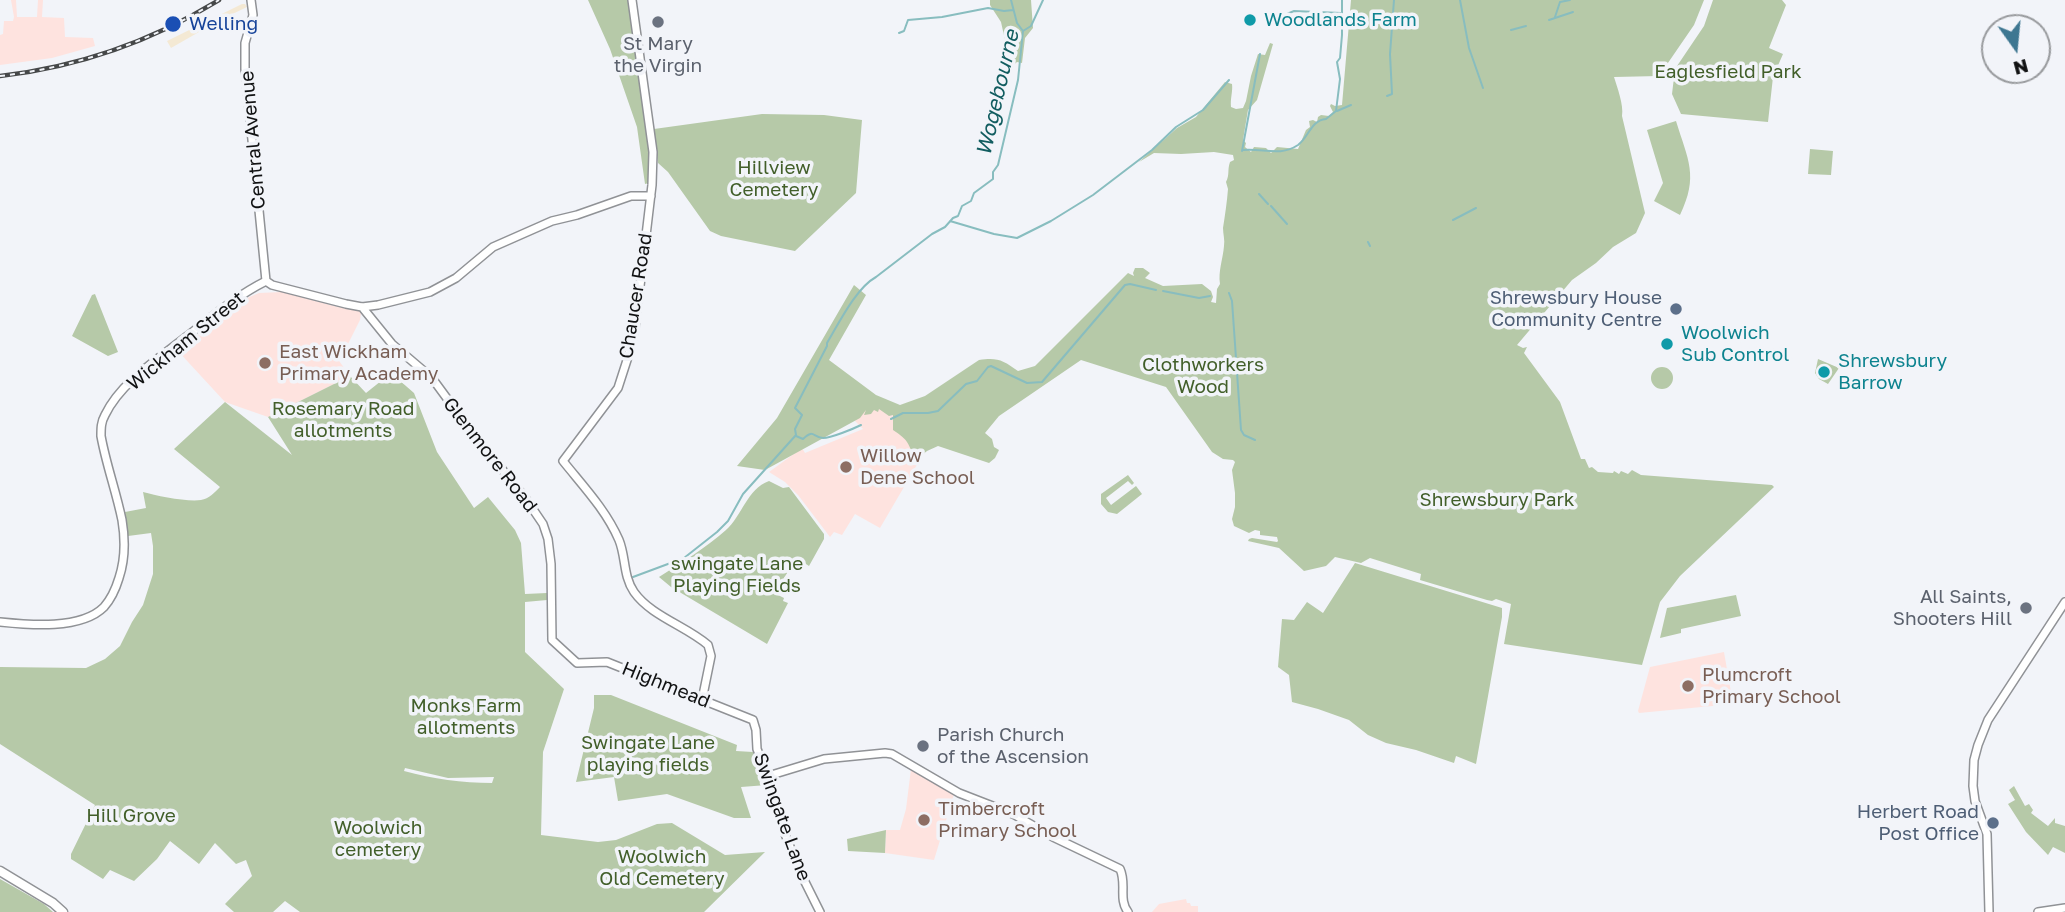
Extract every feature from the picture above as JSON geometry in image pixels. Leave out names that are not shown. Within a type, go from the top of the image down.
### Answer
[{"type":"main road","points":[[0,871],[63,912]]},
{"type":"street","name":"Central Avenue","points":[[251,0],[253,15],[246,43],[245,69],[266,281]]},
{"type":"street","points":[[632,0],[653,152],[651,196]]},
{"type":"street","name":"Wickham Street","points":[[0,622],[43,626],[67,622],[88,616],[106,603],[120,575],[124,548],[122,520],[101,436],[102,422],[122,392],[233,300],[266,281],[362,307],[378,305],[430,292],[456,278],[493,247],[552,221],[631,196],[651,196]]},
{"type":"street","name":"Chaucer Road","points":[[651,196],[635,328],[620,383],[563,461],[609,519],[621,544],[626,575],[633,591],[642,601],[708,645],[710,656],[702,700]]},
{"type":"street","name":"Glenmore Road","points":[[362,307],[392,344],[432,378],[543,524],[551,564],[552,640],[577,663]]},
{"type":"street","points":[[1989,912],[1988,842],[1973,786],[1978,745],[1993,712],[2065,602]]},
{"type":"street","name":"Highmead","points":[[577,663],[607,662],[753,720]]},
{"type":"street","name":"Swingate Lane","points":[[753,720],[757,749],[791,850],[820,912]]},
{"type":"street","points":[[768,776],[828,759],[885,753],[903,760],[959,793],[1013,814],[1059,840],[1121,869],[1124,879],[1123,903],[1128,912]]},
{"type":"street","points":[[2038,912],[2065,908]]},
{"type":"shaded area","points":[[11,0],[16,0],[17,17],[37,17],[38,0],[43,0],[42,17],[64,18],[65,37],[93,38],[95,46],[52,58],[0,65],[0,35],[3,34],[4,21],[13,21],[14,17]]},
{"type":"shaded area","points":[[242,4],[247,7],[171,48],[167,41]]},
{"type":"shaded area","name":"East Wickham Primary Academy","points":[[282,292],[359,310],[361,314],[348,344],[329,347],[350,376],[268,417],[225,402],[177,350],[240,301],[259,293]]},
{"type":"shaded area","name":"Willow Dene School","points":[[875,400],[928,446],[880,528],[855,514],[842,535],[834,532],[830,537],[798,495],[785,482],[769,472],[802,448],[805,453],[863,429],[855,421]]},
{"type":"shaded area","name":"Plumcroft Primary School","points":[[1724,652],[1733,704],[1639,713],[1650,667]]},
{"type":"shaded area","name":"Timbercroft Primary School","points":[[911,769],[954,794],[934,860],[885,853],[886,830],[900,830],[906,809]]},
{"type":"shaded area","points":[[1186,899],[1191,906],[1198,906],[1198,912],[1152,912],[1159,904]]},
{"type":"green space","points":[[588,0],[629,0],[650,154],[649,183],[645,184],[637,127],[610,49]]},
{"type":"green space","points":[[990,0],[1031,0],[1033,28],[1025,38],[1022,63],[1017,62],[1011,67],[1001,22],[990,5]]},
{"type":"green space","points":[[1351,0],[1704,0],[1694,25],[1659,76],[1614,77],[1645,213],[1636,233],[1613,247],[1572,280],[1517,345],[1527,347],[1524,353],[1560,402],[1581,459],[1585,459],[1589,468],[1592,467],[1598,472],[1614,471],[1619,474],[1621,471],[1628,474],[1632,470],[1641,475],[1774,487],[1680,576],[1660,602],[1642,665],[1504,644],[1511,604],[1496,599],[1487,600],[1420,580],[1421,574],[1370,558],[1361,563],[1335,557],[1326,566],[1304,571],[1279,548],[1248,541],[1252,538],[1278,541],[1277,537],[1260,535],[1260,531],[1249,533],[1234,526],[1232,519],[1235,493],[1232,470],[1235,462],[1212,452],[1166,387],[1081,360],[999,416],[985,433],[999,450],[989,463],[938,446],[916,460],[905,440],[893,430],[893,415],[889,416],[879,409],[878,412],[874,410],[871,414],[864,415],[866,410],[860,418],[765,470],[737,466],[777,418],[854,285],[866,295],[829,360],[876,395],[900,405],[925,396],[979,360],[1000,360],[1018,371],[1035,366],[1128,273],[1134,276],[1135,268],[1143,268],[1150,273],[1145,278],[1163,286],[1202,284],[1211,291],[1211,302],[1216,303],[1224,244],[1223,228],[1228,189],[1226,182],[1230,162],[1234,160],[1233,155],[1214,152],[1154,153],[1139,162],[1177,128],[1196,117],[1225,82],[1232,84],[1231,107],[1243,108],[1258,54],[1265,55],[1270,43],[1273,44],[1257,100],[1248,110],[1243,140],[1245,147],[1251,152],[1254,147],[1266,148],[1271,153],[1277,147],[1298,149],[1310,127],[1309,121],[1317,122],[1321,115],[1329,116],[1333,112],[1331,104],[1342,105]]},
{"type":"green space","name":"Eaglesfield Park","points":[[1713,0],[1782,0],[1786,5],[1769,48],[1783,54],[1773,77],[1768,122],[1681,114],[1672,94],[1675,69],[1704,26]]},
{"type":"green space","name":"Hillview Cemetery","points":[[762,114],[824,115],[862,120],[856,193],[795,251],[721,236],[710,231],[668,172],[658,163],[654,129]]},
{"type":"green space","points":[[1676,121],[1690,168],[1689,189],[1680,215],[1654,201],[1663,183],[1647,130]]},
{"type":"green space","points":[[1810,149],[1833,151],[1831,175],[1808,174]]},
{"type":"green space","points":[[95,294],[118,352],[108,356],[72,336],[92,295]]},
{"type":"green space","points":[[1818,359],[1839,368],[1828,384],[1815,373]]},
{"type":"green space","points":[[1662,367],[1670,370],[1673,378],[1670,386],[1662,389],[1654,386],[1651,378],[1654,370]]},
{"type":"green space","points":[[391,373],[414,393],[437,452],[474,508],[488,497],[515,530],[521,543],[525,594],[547,593],[547,600],[525,602],[525,652],[564,689],[543,752],[541,835],[598,842],[616,840],[657,824],[672,823],[725,855],[765,852],[704,912],[300,912],[285,901],[273,912],[234,912],[225,904],[252,876],[246,860],[236,864],[215,843],[199,864],[170,841],[157,859],[134,881],[110,870],[103,879],[71,859],[95,805],[0,744],[0,667],[86,668],[105,659],[120,646],[143,605],[153,574],[151,533],[128,536],[125,512],[146,508],[143,492],[201,500],[220,487],[174,449],[225,402],[292,455],[268,417],[350,376],[366,393]],"holes":[[[405,768],[448,778],[494,777],[492,783],[470,782],[404,771]]]},
{"type":"green space","points":[[1128,475],[1134,483],[1132,485],[1128,481],[1106,498],[1111,505],[1136,486],[1142,494],[1117,514],[1108,512],[1101,504],[1101,494]]},
{"type":"green space","name":"swingate Lane Playing Fields","points":[[769,481],[783,488],[789,487],[824,534],[824,539],[809,566],[797,558],[778,587],[776,594],[788,603],[767,644],[671,587],[659,577],[726,530],[755,490]]},
{"type":"green space","points":[[1355,563],[1502,608],[1476,764],[1456,756],[1454,763],[1386,743],[1368,735],[1349,720],[1292,702],[1289,675],[1278,667],[1282,619],[1294,620],[1307,602],[1323,613]]},
{"type":"green space","points":[[1736,595],[1741,616],[1681,629],[1681,633],[1660,638],[1667,608]]},
{"type":"green space","name":"Swingate Lane playing fields","points":[[594,695],[611,695],[737,745],[736,751],[753,752],[767,785],[741,787],[751,818],[734,818],[667,794],[618,801],[614,777],[576,782],[594,708]]},
{"type":"green space","points":[[2014,786],[2025,806],[2029,804],[2033,810],[2031,813],[2048,826],[2055,818],[2055,823],[2065,826],[2065,853],[2053,847],[2048,855],[2026,832],[2008,804],[2015,800],[2009,790]]},
{"type":"green space","points":[[886,830],[885,853],[848,851],[847,839]]},
{"type":"green space","points":[[0,879],[44,904],[53,912],[0,912]]},
{"type":"waterway","points":[[1011,0],[1017,23],[1023,31]]},
{"type":"waterway","name":"Wogebourne","points":[[633,577],[684,558],[728,521],[743,494],[796,435],[795,429],[802,415],[795,408],[827,343],[855,297],[869,282],[958,216],[962,206],[971,201],[974,193],[993,179],[1018,80],[1023,31],[1031,26],[1043,0]]},
{"type":"waterway","points":[[1243,150],[1291,149],[1302,142],[1317,122],[1336,111],[1340,79],[1337,62],[1340,58],[1342,35],[1342,0]]},
{"type":"waterway","points":[[1387,96],[1392,94],[1390,54],[1394,0]]},
{"type":"waterway","points":[[1460,0],[1469,48],[1483,88]]},
{"type":"waterway","points":[[1555,17],[1560,2],[1570,0]]},
{"type":"waterway","points":[[899,33],[904,31],[908,20],[988,8],[1013,10]]},
{"type":"waterway","points":[[1287,14],[1294,11],[1341,13]]},
{"type":"waterway","points":[[1549,20],[1573,12]]},
{"type":"waterway","points":[[1511,30],[1526,26]]},
{"type":"waterway","points":[[1242,151],[1260,54]]},
{"type":"waterway","points":[[950,221],[1017,238],[1051,221],[1093,195],[1152,150],[1176,127],[1203,110],[1229,80]]},
{"type":"waterway","points":[[1337,111],[1351,105]]},
{"type":"waterway","points":[[1259,194],[1268,204]]},
{"type":"waterway","points":[[1271,206],[1287,224]]},
{"type":"waterway","points":[[1453,220],[1476,208]]},
{"type":"waterway","points":[[1368,242],[1370,246]]},
{"type":"waterway","points":[[891,419],[903,413],[938,411],[966,384],[977,381],[991,366],[1027,383],[1042,382],[1125,285],[1156,290]]},
{"type":"waterway","points":[[1163,291],[1199,298],[1210,296]]},
{"type":"waterway","points":[[1229,293],[1232,301],[1241,430],[1244,435],[1255,440]]},
{"type":"waterway","points":[[796,436],[803,439],[812,434],[827,438],[861,425]]},
{"type":"railway","points":[[0,76],[58,66],[114,50],[167,28],[219,0]]},
{"type":"place","name":"Woodlands Farm","points":[[1250,20]]},
{"type":"place","name":"St Mary the Virgin","points":[[658,22]]},
{"type":"place","name":"Welling","points":[[173,24]]},
{"type":"place","name":"Shrewsbury House Community Centre","points":[[1676,309]]},
{"type":"place","name":"Woolwich Sub Control","points":[[1667,344]]},
{"type":"place","name":"East Wickham Primary Academy","points":[[265,363]]},
{"type":"place","name":"Shrewsbury Barrow","points":[[1824,372]]},
{"type":"place","name":"Willow Dene School","points":[[846,467]]},
{"type":"place","name":"All Saints, Shooters Hill","points":[[2026,608]]},
{"type":"place","name":"Plumcroft Primary School","points":[[1688,686]]},
{"type":"place","name":"Parish Church of the Ascension","points":[[923,746]]},
{"type":"place","name":"Timbercroft Primary School","points":[[924,820]]},
{"type":"place","name":"Herbert Road Post Office","points":[[1993,823]]},
{"type":"park label","name":"Clothworkers Wood","points":[[1203,376]]},
{"type":"park label","name":"Rosemary Road allotments","points":[[343,420]]},
{"type":"park label","name":"Shrewsbury Park","points":[[1497,500]]},
{"type":"park label","name":"Monks Farm allotments","points":[[466,717]]},
{"type":"park label","name":"Hill Grove","points":[[131,816]]},
{"type":"park label","name":"Woolwich cemetery","points":[[378,839]]},
{"type":"park label","name":"Woolwich Old Cemetery","points":[[662,868]]}]
